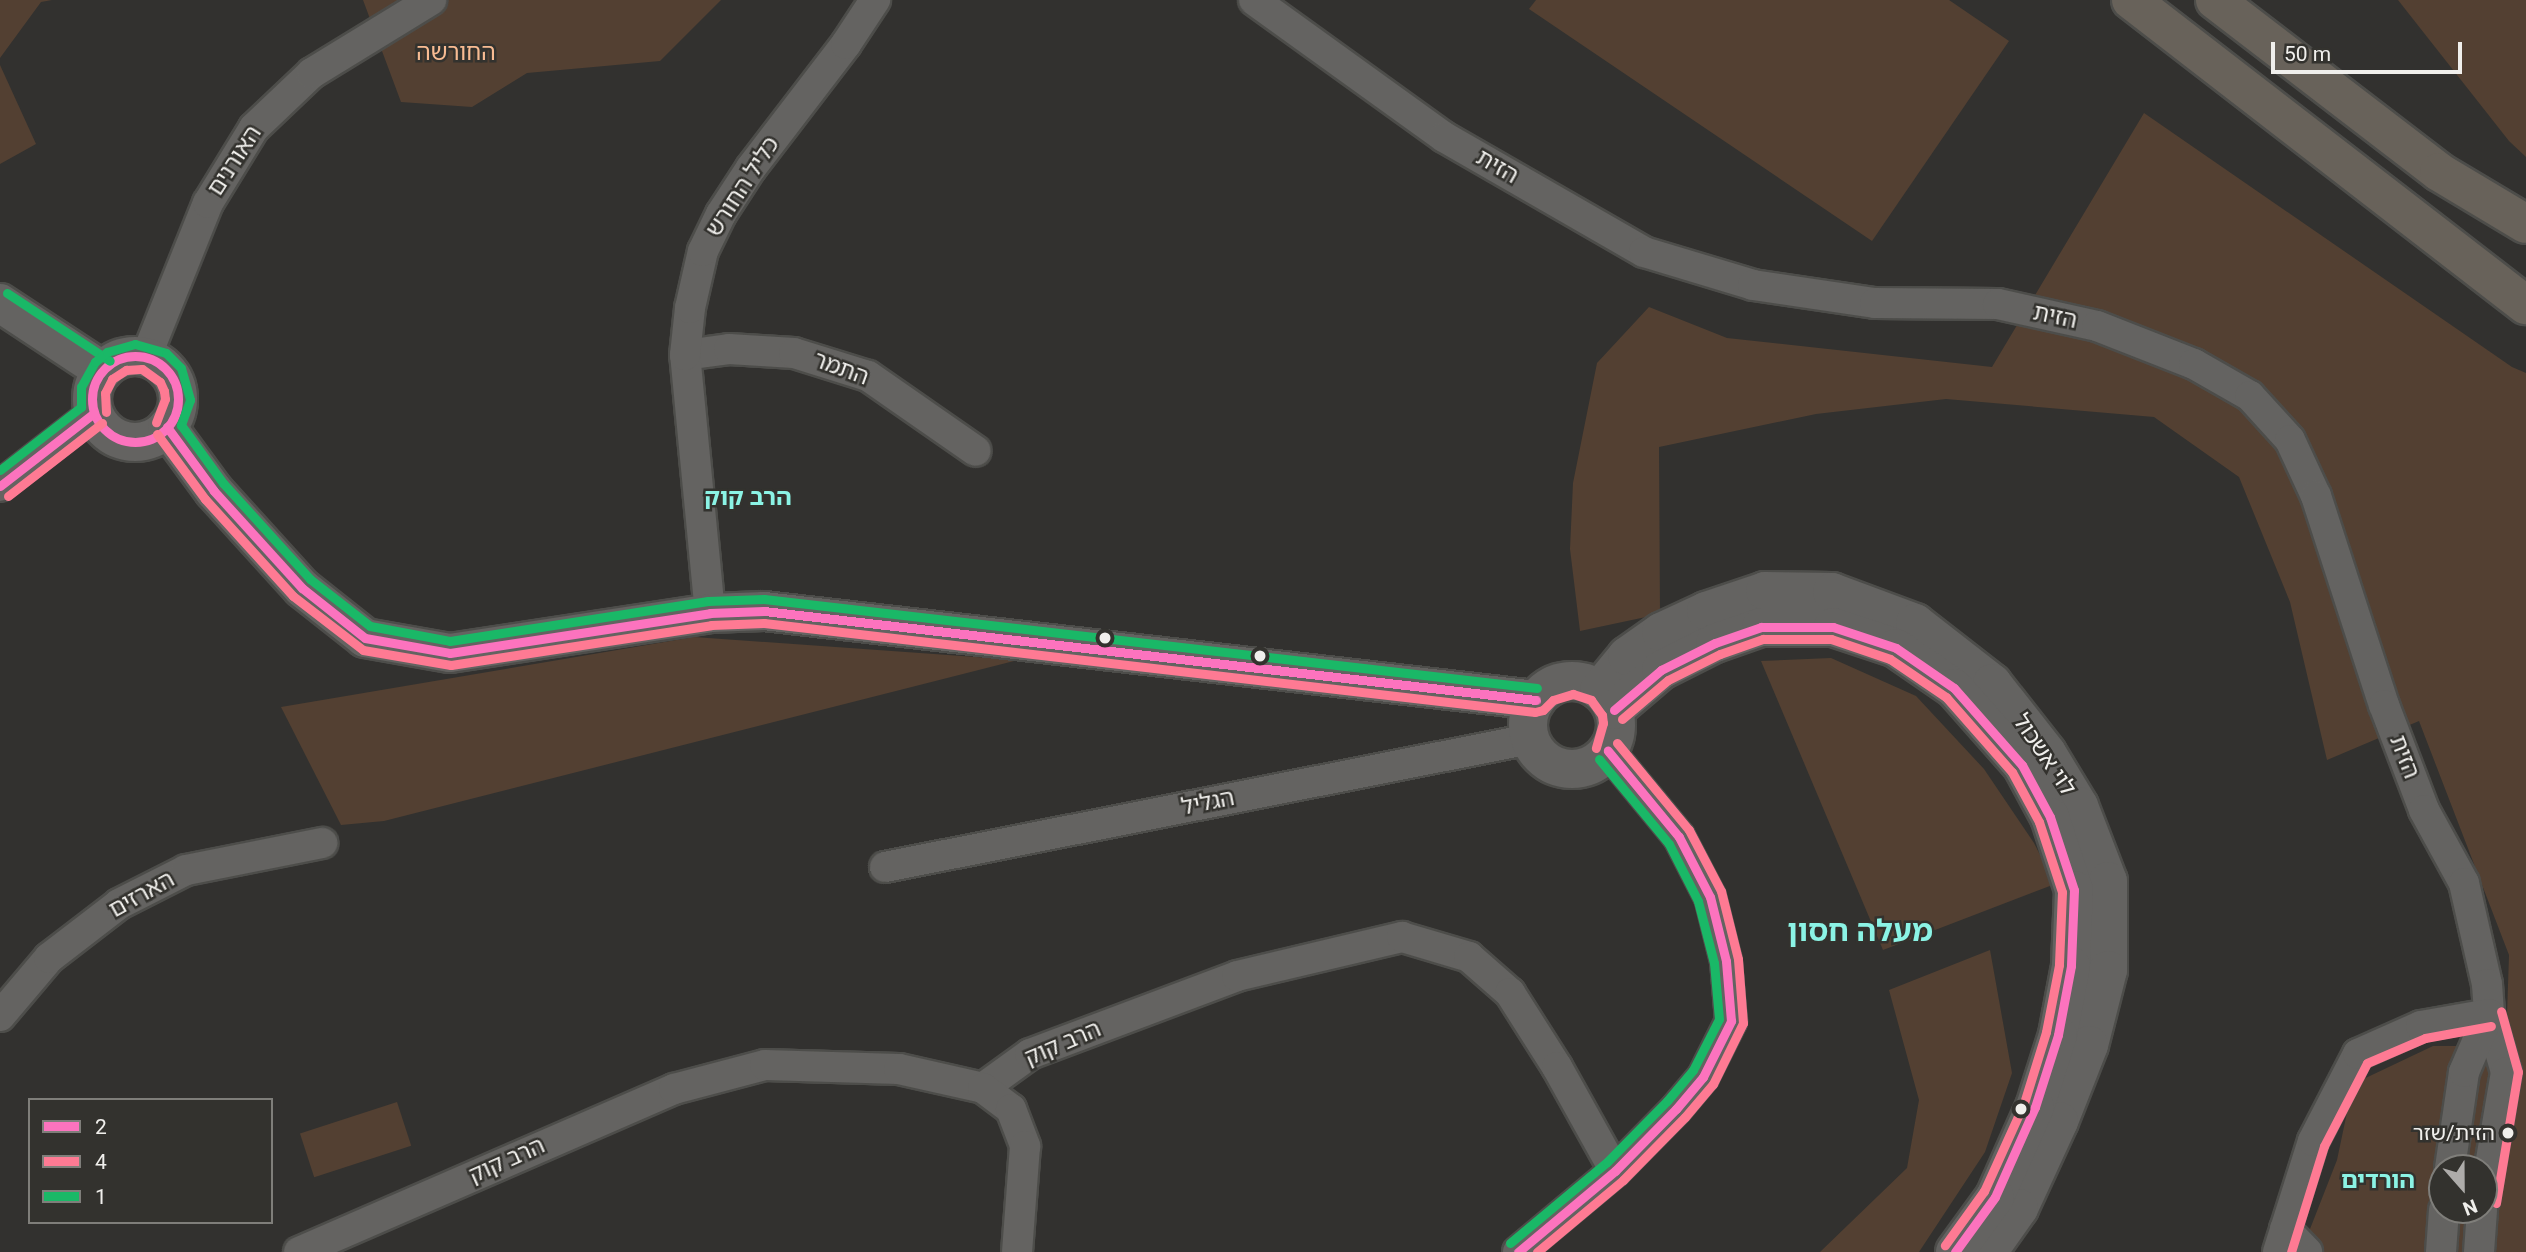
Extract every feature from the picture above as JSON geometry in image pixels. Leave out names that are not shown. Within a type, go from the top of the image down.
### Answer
[{"type":"highway","points":[[2131,0],[2526,305]]},
{"type":"highway","points":[[2215,0],[2439,172],[2526,224]]},
{"type":"street","name":"האורנים","points":[[146,357],[208,203],[254,128],[312,73],[431,0]]},
{"type":"street","name":"כליל החורש","points":[[709,613],[685,355],[690,308],[703,251],[721,214],[751,168],[846,44],[875,0]]},
{"type":"street","name":"הזית","points":[[1254,0],[1444,136],[1644,251],[1753,285],[1875,303],[1998,304],[2097,326],[2194,363],[2250,396],[2290,440],[2316,496],[2394,732],[2424,810],[2464,883],[2487,984],[2488,1014],[2506,1072],[2492,1154]]},
{"type":"street","points":[[0,303],[103,371]]},
{"type":"street","name":"התמר","points":[[685,355],[729,349],[794,353],[868,376],[975,451]]},
{"type":"street","points":[[146,357],[160,364],[176,387],[176,408],[167,427],[141,441],[126,441],[112,435],[94,413],[93,390],[103,371],[122,358],[146,357]]},
{"type":"street","points":[[0,486],[94,413]]},
{"type":"street","points":[[167,427],[214,491],[293,579],[365,638],[450,653],[709,613],[764,611],[1536,699]]},
{"type":"street","name":"לוי אשכול","points":[[1606,700],[1627,656],[1661,632],[1706,611],[1765,591],[1832,592],[1914,623],[1993,683],[2047,753],[2079,806],[2108,881],[2108,970],[2089,1045],[2059,1121],[2019,1208],[1988,1252]]},
{"type":"street","name":"לוי אשכול","points":[[1606,700],[1715,643],[1761,627],[1833,627],[1896,648],[1954,688],[2022,765],[2050,817],[2074,890],[2071,966],[2058,1035],[2035,1107],[1995,1197],[1955,1252]]},
{"type":"street","points":[[1573,681],[1606,700],[1616,724],[1608,751],[1598,761],[1572,769],[1546,761],[1530,739],[1530,712],[1536,699],[1546,689],[1573,681]]},
{"type":"street","name":"הגליל","points":[[885,867],[1530,739]]},
{"type":"street","points":[[1518,1252],[1615,1171],[1703,1077],[1731,1021],[1726,961],[1710,897],[1679,838],[1608,751]]},
{"type":"street","name":"הארזים","points":[[0,1016],[49,958],[119,904],[186,870],[322,843]]},
{"type":"street","name":"הרב קוק","points":[[299,1252],[674,1089],[765,1065],[899,1069],[983,1088],[1030,1054],[1237,976],[1402,937],[1469,957],[1510,993],[1557,1067],[1615,1171]]},
{"type":"street","points":[[2307,1252],[2282,1241],[2313,1140],[2358,1054],[2421,1026],[2488,1014]]},
{"type":"street","name":"הזית","points":[[2452,1154],[2464,1072],[2488,1014]]},
{"type":"street","points":[[983,1088],[1011,1109],[1025,1146],[1017,1252]]},
{"type":"street","points":[[2441,1252],[2443,1224]]},
{"type":"street","points":[[2479,1252],[2481,1224]]},
{"type":"green space","points":[[0,0],[52,0],[41,2],[0,58]]},
{"type":"green space","name":"החורשה","points":[[363,0],[721,0],[660,61],[527,73],[472,107],[401,102]]},
{"type":"green space","points":[[1536,0],[1949,0],[2009,41],[1872,241],[1529,9]]},
{"type":"green space","points":[[2398,0],[2526,0],[2526,157],[2509,141]]},
{"type":"green space","points":[[0,65],[36,144],[0,164]]},
{"type":"green space","points":[[2144,113],[2512,367],[2526,373],[2526,1252],[2301,1252],[2337,1160],[2353,1084],[2433,1046],[2506,1046],[2509,955],[2419,721],[2327,760],[2290,602],[2239,477],[2154,417],[1946,399],[1816,414],[1659,447],[1660,614],[1580,631],[1570,549],[1573,483],[1597,363],[1649,307],[1727,338],[1992,367]]},
{"type":"green space","points":[[694,637],[1018,660],[384,821],[341,825],[281,707]]},
{"type":"green space","points":[[1831,658],[1916,696],[1984,769],[2034,843],[2055,884],[1883,950],[1761,661]]},
{"type":"green space","points":[[1990,950],[2012,1073],[1985,1152],[1919,1252],[1820,1252],[1907,1168],[1919,1100],[1889,990]]},
{"type":"green space","points":[[397,1102],[411,1146],[314,1177],[300,1134]]},
{"type":"transit line","name":"1","points":[[7,293],[110,361]]},
{"type":"transit line","name":"1","points":[[0,470],[81,407],[81,387],[95,362],[107,352],[135,344],[166,353],[181,368],[190,400],[181,425],[223,483],[310,579],[370,626],[450,641],[708,601],[764,599],[1537,688]]},
{"type":"transit line","name":"2","points":[[135,356],[151,360],[165,369],[174,383],[178,399],[174,415],[165,429],[151,438],[135,442],[119,438],[105,429],[96,415],[92,399],[96,383],[105,369],[119,360],[135,356]]},
{"type":"transit line","name":"4","points":[[106,412],[105,393],[112,379],[126,370],[142,369],[160,382],[164,391],[165,399],[156,422]]},
{"type":"transit line","name":"2","points":[[0,486],[94,413]]},
{"type":"transit line","name":"4","points":[[8,496],[102,423]]},
{"type":"transit line","name":"2","points":[[167,427],[214,491],[302,588],[365,638],[450,653],[710,613],[764,611],[1536,700]]},
{"type":"transit line","name":"4","points":[[157,434],[205,499],[293,596],[363,650],[451,665],[711,625],[764,623],[1535,712],[1543,710],[1553,700],[1573,694],[1591,700],[1602,715],[1603,723],[1596,748]]},
{"type":"transit line","name":"2","points":[[1614,710],[1661,670],[1715,643],[1761,627],[1833,627],[1896,648],[1954,688],[2022,765],[2050,817],[2074,890],[2071,966],[2058,1035],[2035,1107],[1995,1197],[1955,1252]]},
{"type":"transit line","name":"4","points":[[1622,719],[1668,680],[1720,654],[1763,639],[1831,639],[1890,659],[1946,697],[2012,772],[2039,822],[2062,892],[2059,965],[2046,1032],[2024,1103],[1984,1191],[1945,1245]]},
{"type":"transit line","name":"4","points":[[1537,1252],[1623,1180],[1685,1117],[1713,1084],[1743,1023],[1738,959],[1721,891],[1689,830],[1617,743]]},
{"type":"transit line","name":"2","points":[[1518,1252],[1615,1171],[1676,1109],[1703,1077],[1731,1021],[1726,961],[1710,897],[1679,837],[1608,751]]},
{"type":"transit line","name":"1","points":[[1510,1243],[1607,1162],[1667,1101],[1693,1070],[1719,1019],[1714,963],[1698,901],[1669,844],[1599,759]]},
{"type":"transit line","name":"4","points":[[2498,1191],[2518,1072],[2501,1011]]},
{"type":"transit line","name":"4","points":[[2291,1252],[2324,1146],[2367,1063],[2425,1038],[2491,1026]]},
{"type":"place","name":"הזית/שזר","points":[[2508,1133]]},
{"type":"district","name":"הרב קוק","points":[[748,498]]},
{"type":"district","name":"מעלה חסון","points":[[1860,931]]},
{"type":"district","name":"הורדים","points":[[2378,1181]]}]
